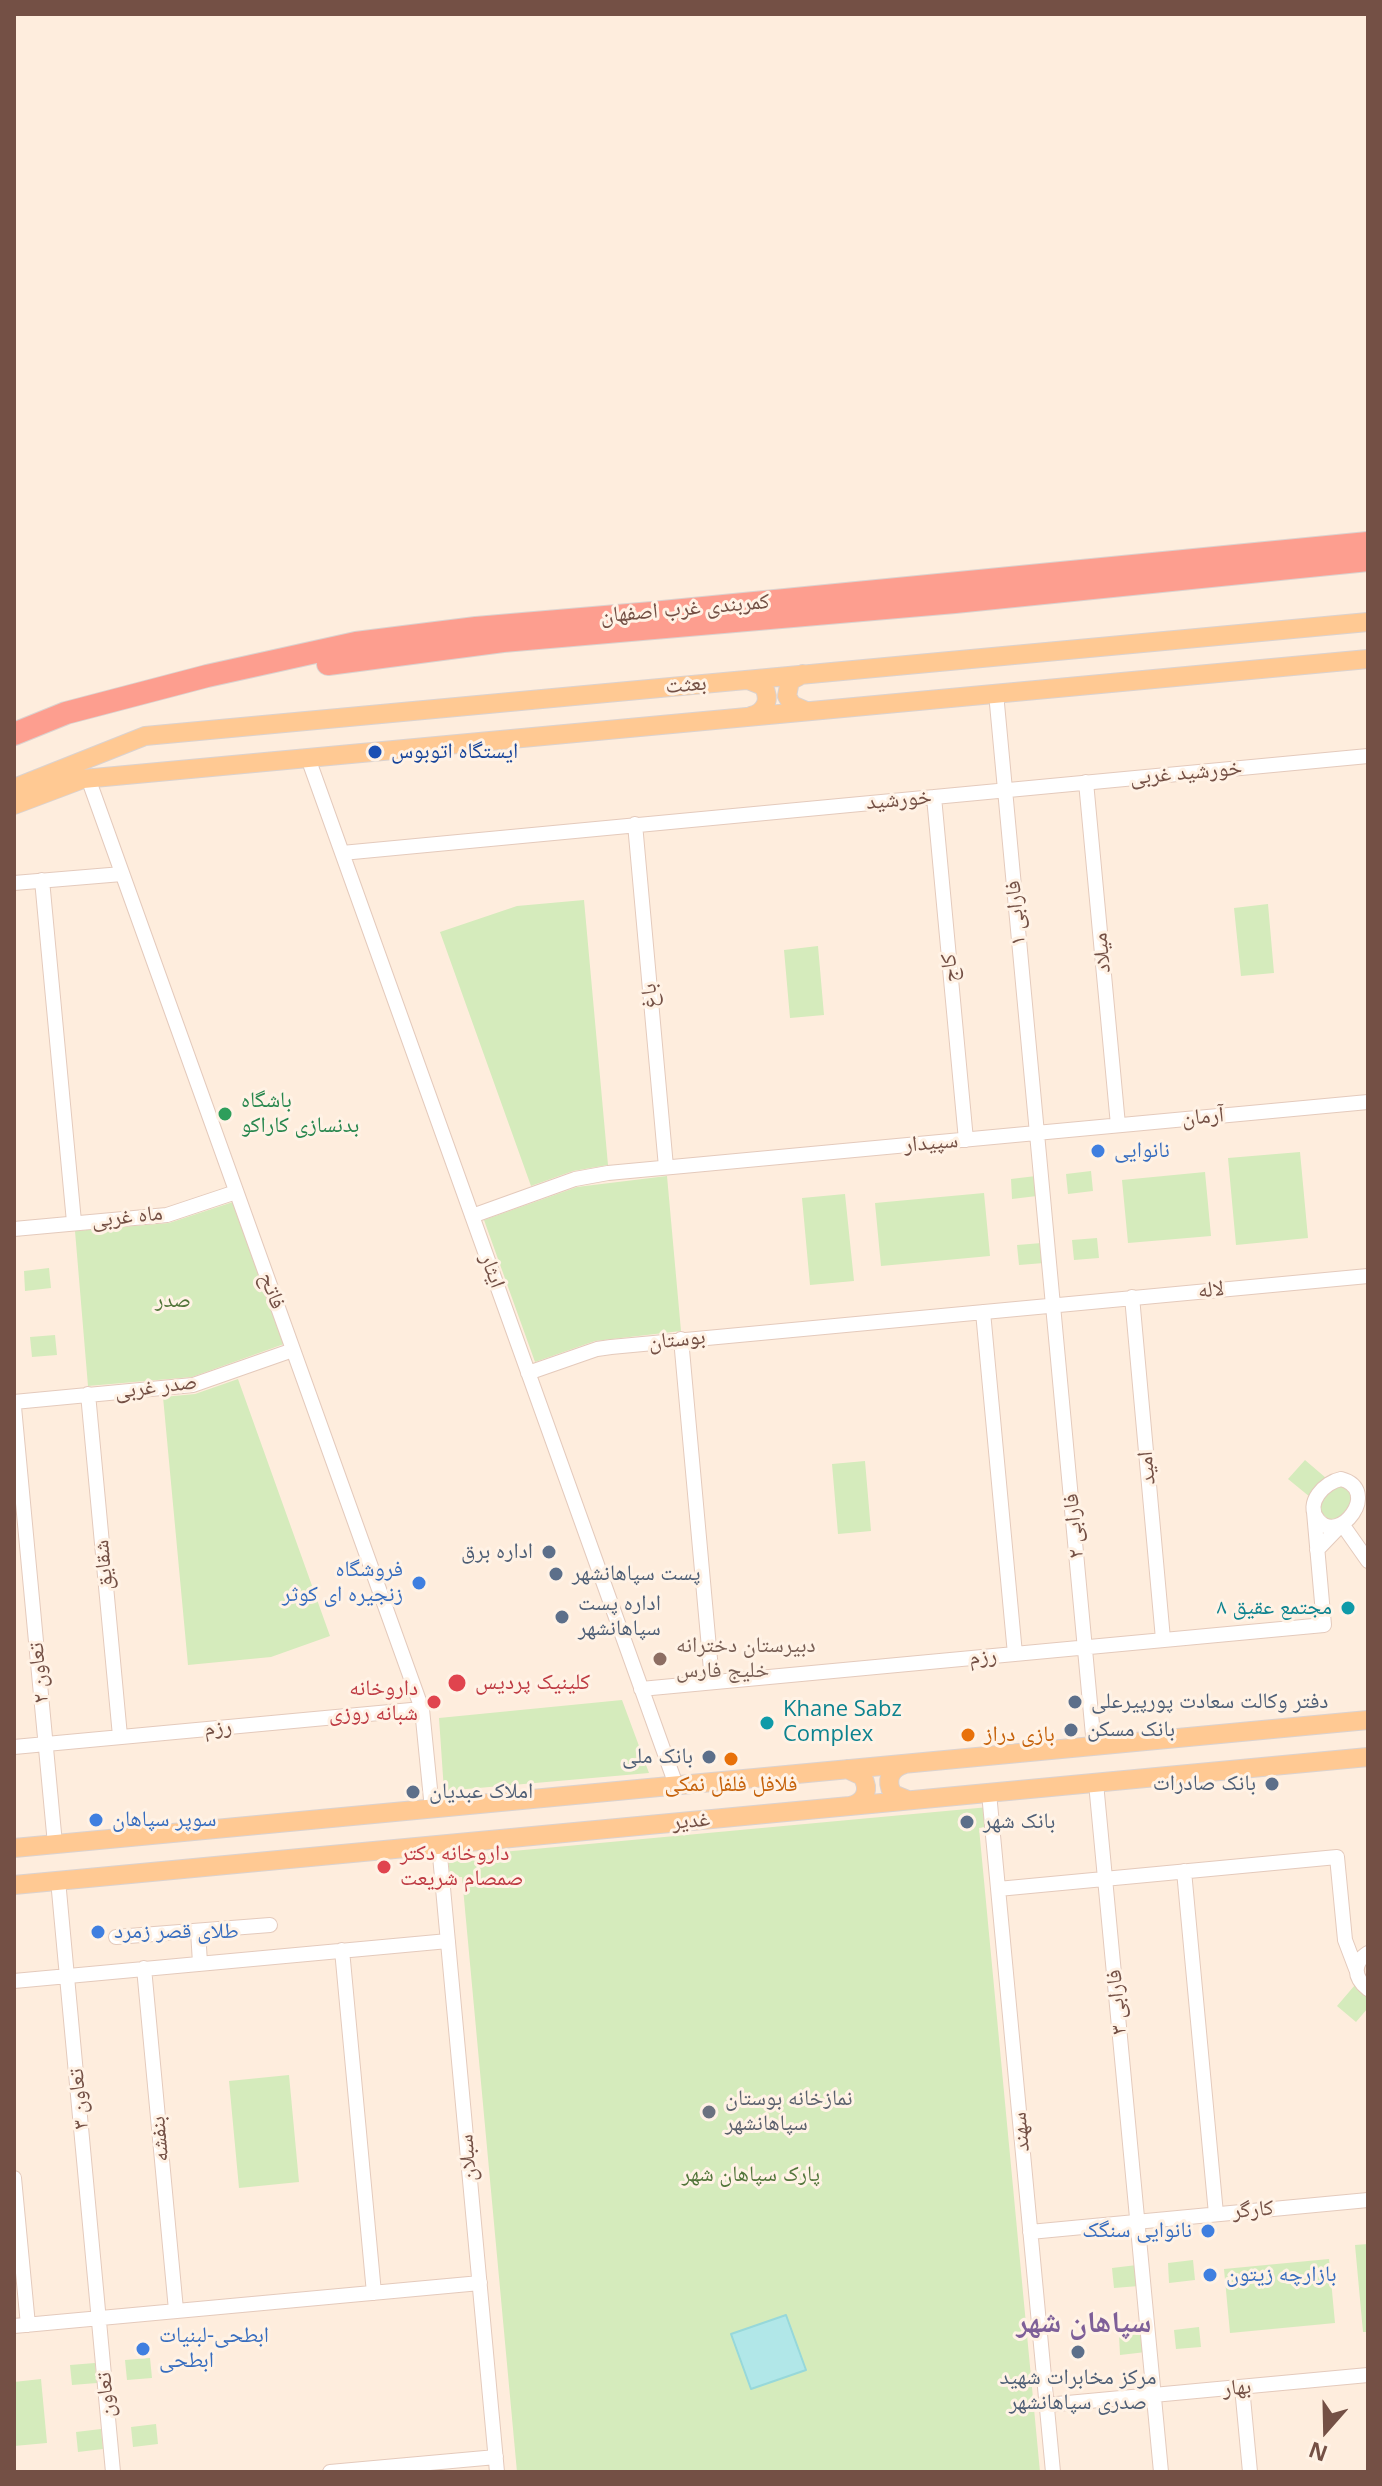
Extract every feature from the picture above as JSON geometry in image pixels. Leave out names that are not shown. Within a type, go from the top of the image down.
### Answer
[{"type":"highway","name":"کمربندی غرب اصفهان","points":[[14,734],[66,713],[207,676],[356,643],[476,628],[1368,543]]},
{"type":"highway","name":"کمربندی غرب اصفهان","points":[[14,749],[56,732],[174,699],[344,660],[503,641],[955,602],[1368,560]]},
{"type":"main road","name":"بعثت","points":[[14,788],[145,736],[1368,622]]},
{"type":"main road","name":"بعثت","points":[[14,805],[88,778],[1368,659]]},
{"type":"main road","points":[[803,674],[790,681],[787,696],[792,705],[807,711]]},
{"type":"main road","points":[[747,680],[763,686],[768,696],[761,712],[751,716]]},
{"type":"main road","name":"غدیر","points":[[14,1848],[1368,1720]]},
{"type":"main road","name":"غدیر","points":[[14,1885],[1368,1757]]},
{"type":"main road","points":[[905,1764],[891,1773],[889,1784],[893,1794],[909,1801]]},
{"type":"main road","points":[[846,1769],[862,1776],[867,1786],[860,1802],[850,1806]]},
{"type":"street","name":"فارابی ۱","points":[[996,693],[1053,1305]]},
{"type":"street","name":"خورشید غربی","points":[[1005,790],[1368,756]]},
{"type":"street","name":"ایثار","points":[[308,758],[676,1785]]},
{"type":"street","name":"فاتح","points":[[88,778],[422,1709],[432,1809]]},
{"type":"street","name":"میلاد","points":[[1086,782],[1118,1125]]},
{"type":"street","name":"خورشید","points":[[342,853],[1005,790]]},
{"type":"street","name":"کاج","points":[[934,797],[966,1140]]},
{"type":"street","name":"باغ","points":[[635,824],[666,1167]]},
{"type":"street","points":[[14,883],[122,874]]},
{"type":"street","points":[[42,880],[74,1222]]},
{"type":"street","name":"آرمان","points":[[1037,1133],[1368,1102]]},
{"type":"street","name":"سپیدار","points":[[472,1216],[575,1179],[666,1167],[1037,1133]]},
{"type":"street","name":"ماه غربی","points":[[14,1229],[167,1215],[236,1192]]},
{"type":"street","name":"لاله","points":[[983,1312],[1368,1276]]},
{"type":"street","name":"امید","points":[[1132,1297],[1163,1639]]},
{"type":"street","name":"فارابی ۲","points":[[1053,1305],[1094,1746]]},
{"type":"street","points":[[983,1312],[1015,1654]]},
{"type":"street","name":"بوستان","points":[[528,1373],[597,1349],[983,1312]]},
{"type":"street","points":[[681,1339],[712,1681]]},
{"type":"street","name":"صدر غربی","points":[[14,1404],[193,1385],[293,1350]]},
{"type":"street","name":"شقایق","points":[[88,1394],[120,1736]]},
{"type":"street","name":"تعاون ۲","points":[[14,1404],[55,1844]]},
{"type":"street","points":[[1317,1550],[1314,1512],[1317,1496],[1330,1482],[1368,1477]]},
{"type":"street","points":[[1341,1479],[1357,1488],[1363,1510]]},
{"type":"street","points":[[1314,1512],[1320,1523],[1337,1527],[1363,1510],[1368,1492]]},
{"type":"street","points":[[1317,1550],[1342,1524]]},
{"type":"street","points":[[1342,1524],[1368,1561]]},
{"type":"street","name":"رزم","points":[[641,1689],[1324,1625],[1317,1550]]},
{"type":"street","name":"رزم","points":[[14,1747],[422,1709]]},
{"type":"street","name":"فارابی ۳","points":[[1096,1783],[1161,2472]]},
{"type":"street","name":"سهند","points":[[989,1793],[1053,2472]]},
{"type":"street","name":"سبلان","points":[[439,1845],[497,2464]]},
{"type":"street","points":[[998,1889],[1337,1857],[1345,1940],[1359,1980],[1368,1989]]},
{"type":"street","points":[[1184,1871],[1216,2214]]},
{"type":"street","name":"تعاون ۳","points":[[58,1880],[99,2318]]},
{"type":"street","points":[[116,1937],[270,1925]]},
{"type":"street","points":[[198,1931],[200,1963]]},
{"type":"street","points":[[1345,1940],[1368,1950],[1360,1958],[1356,1969]]},
{"type":"street","points":[[14,1981],[448,1941]]},
{"type":"street","points":[[342,1950],[374,2293]]},
{"type":"street","name":"بنفشه","points":[[144,1968],[176,2310]]},
{"type":"street","points":[[14,2178],[21,2326],[480,2283]]},
{"type":"street","name":"کارگر","points":[[1030,2232],[1368,2200]]},
{"type":"street","name":"تعاون","points":[[99,2318],[113,2472]]},
{"type":"street","name":"بهار","points":[[1046,2405],[1368,2375]]},
{"type":"street","points":[[1242,2387],[1250,2472]]},
{"type":"street","points":[[330,2472],[497,2464]]},
{"type":"green space","points":[[584,900],[608,1165],[573,1171],[531,1186],[440,932],[517,906]]},
{"type":"green space","points":[[1268,904],[1274,973],[1241,976],[1234,908]]},
{"type":"green space","points":[[818,946],[824,1015],[790,1018],[784,950]]},
{"type":"green space","points":[[1300,1152],[1308,1238],[1236,1245],[1228,1158]]},
{"type":"green space","points":[[1091,1171],[1093,1191],[1068,1194],[1066,1174]]},
{"type":"green space","points":[[1205,1172],[1211,1236],[1128,1243],[1122,1180]]},
{"type":"green space","points":[[667,1176],[681,1331],[595,1341],[535,1362],[484,1220],[577,1187]]},
{"type":"green space","points":[[1036,1176],[1037,1196],[1012,1199],[1011,1179]]},
{"type":"green space","points":[[984,1193],[990,1256],[881,1266],[875,1203]]},
{"type":"green space","points":[[845,1194],[854,1281],[810,1285],[802,1198]]},
{"type":"green space","name":"صدر","points":[[233,1202],[284,1344],[192,1377],[88,1386],[75,1231],[169,1223]]},
{"type":"green space","points":[[1097,1238],[1099,1258],[1074,1260],[1072,1240]]},
{"type":"green space","points":[[1042,1243],[1044,1263],[1019,1265],[1017,1245]]},
{"type":"green space","points":[[49,1268],[51,1288],[25,1291],[24,1271]]},
{"type":"green space","points":[[55,1335],[57,1355],[32,1357],[30,1337]]},
{"type":"green space","points":[[238,1379],[330,1636],[271,1657],[188,1665],[163,1397],[195,1394]]},
{"type":"green space","points":[[1305,1460],[1326,1478],[1310,1497],[1288,1479]]},
{"type":"green space","points":[[865,1461],[871,1531],[838,1534],[832,1464]]},
{"type":"green space","points":[[1341,1486],[1351,1492],[1352,1503],[1342,1515],[1328,1519],[1320,1511],[1322,1502],[1330,1492]]},
{"type":"green space","points":[[622,1700],[649,1773],[444,1791],[439,1718]]},
{"type":"green space","name":"پارک سپاهان شهر","points":[[989,1807],[991,1826],[979,1828],[1040,2472],[517,2472],[462,1877],[450,1877],[448,1857]]},
{"type":"green space","points":[[1355,1985],[1368,1996],[1368,2008],[1356,2022],[1337,2006]]},
{"type":"green space","points":[[289,2075],[299,2182],[239,2188],[229,2081]]},
{"type":"green space","points":[[1368,2244],[1368,2332],[1363,2332],[1355,2245]]},
{"type":"green space","points":[[1329,2259],[1335,2323],[1230,2333],[1224,2269]]},
{"type":"green space","points":[[1193,2260],[1195,2280],[1169,2283],[1168,2263]]},
{"type":"green space","points":[[1137,2265],[1139,2286],[1114,2288],[1112,2268]]},
{"type":"green space","points":[[1199,2327],[1201,2347],[1176,2349],[1174,2330]]},
{"type":"green space","points":[[1144,2332],[1146,2352],[1120,2355],[1119,2335]]},
{"type":"green space","points":[[150,2358],[152,2378],[127,2380],[125,2360]]},
{"type":"green space","points":[[95,2363],[97,2383],[72,2385],[70,2365]]},
{"type":"green space","points":[[41,2379],[47,2443],[14,2446],[14,2382]]},
{"type":"green space","points":[[156,2424],[158,2444],[133,2447],[131,2427]]},
{"type":"green space","points":[[101,2429],[103,2449],[78,2452],[76,2432]]},
{"type":"water","points":[[786,2315],[806,2370],[751,2389],[731,2334]]},
{"type":"place","name":"ایستگاه اتوبوس","points":[[375,752]]},
{"type":"place","name":"باشگاه بدنسازی کاراکو","points":[[225,1114]]},
{"type":"place","name":"نانوایی","points":[[1098,1151]]},
{"type":"place","name":"اداره برق","points":[[549,1552]]},
{"type":"place","name":"پست سپاهانشهر","points":[[556,1574]]},
{"type":"place","name":"فروشگاه زنجیره ای کوثر","points":[[419,1583]]},
{"type":"place","name":"مجتمع عقیق ۸","points":[[1348,1608]]},
{"type":"place","name":"اداره پست سپاهانشهر","points":[[562,1617]]},
{"type":"place","name":"دبیرستان دخترانه خلیج فارس","points":[[660,1659]]},
{"type":"place","name":"کلینیک پردیس","points":[[457,1683]]},
{"type":"place","name":"داروخانه شبانه روزی","points":[[434,1702]]},
{"type":"place","name":"دفتر وکالت سعادت پورپیرعلی","points":[[1075,1702]]},
{"type":"place","name":"Khane Sabz Complex","points":[[767,1723]]},
{"type":"place","name":"بانک مسکن","points":[[1071,1730]]},
{"type":"place","name":"بازی دراز","points":[[968,1735]]},
{"type":"place","name":"بانک ملی","points":[[709,1757]]},
{"type":"place","name":"فلافل فلفل نمکی","points":[[731,1759]]},
{"type":"place","name":"بانک صادرات","points":[[1272,1784]]},
{"type":"place","name":"املاک عبدیان","points":[[413,1792]]},
{"type":"place","name":"سوپر سپاهان","points":[[96,1820]]},
{"type":"place","name":"بانک شهر","points":[[967,1822]]},
{"type":"place","name":"داروخانه دکتر صمصام شریعت","points":[[384,1867]]},
{"type":"place","name":"طلای قصر زمرد","points":[[98,1932]]},
{"type":"place","name":"نمازخانه بوستان سپاهانشهر","points":[[709,2112]]},
{"type":"place","name":"نانوایی سنگک","points":[[1208,2231]]},
{"type":"place","name":"بازارچه زیتون","points":[[1210,2275]]},
{"type":"place","name":"ابطحی-لبنیات ابطحی","points":[[143,2349]]},
{"type":"place","name":"مرکز مخابرات شهید صدری سپاهانشهر","points":[[1078,2352]]},
{"type":"district","name":"سپاهان شهر","points":[[1084,2323]]}]
